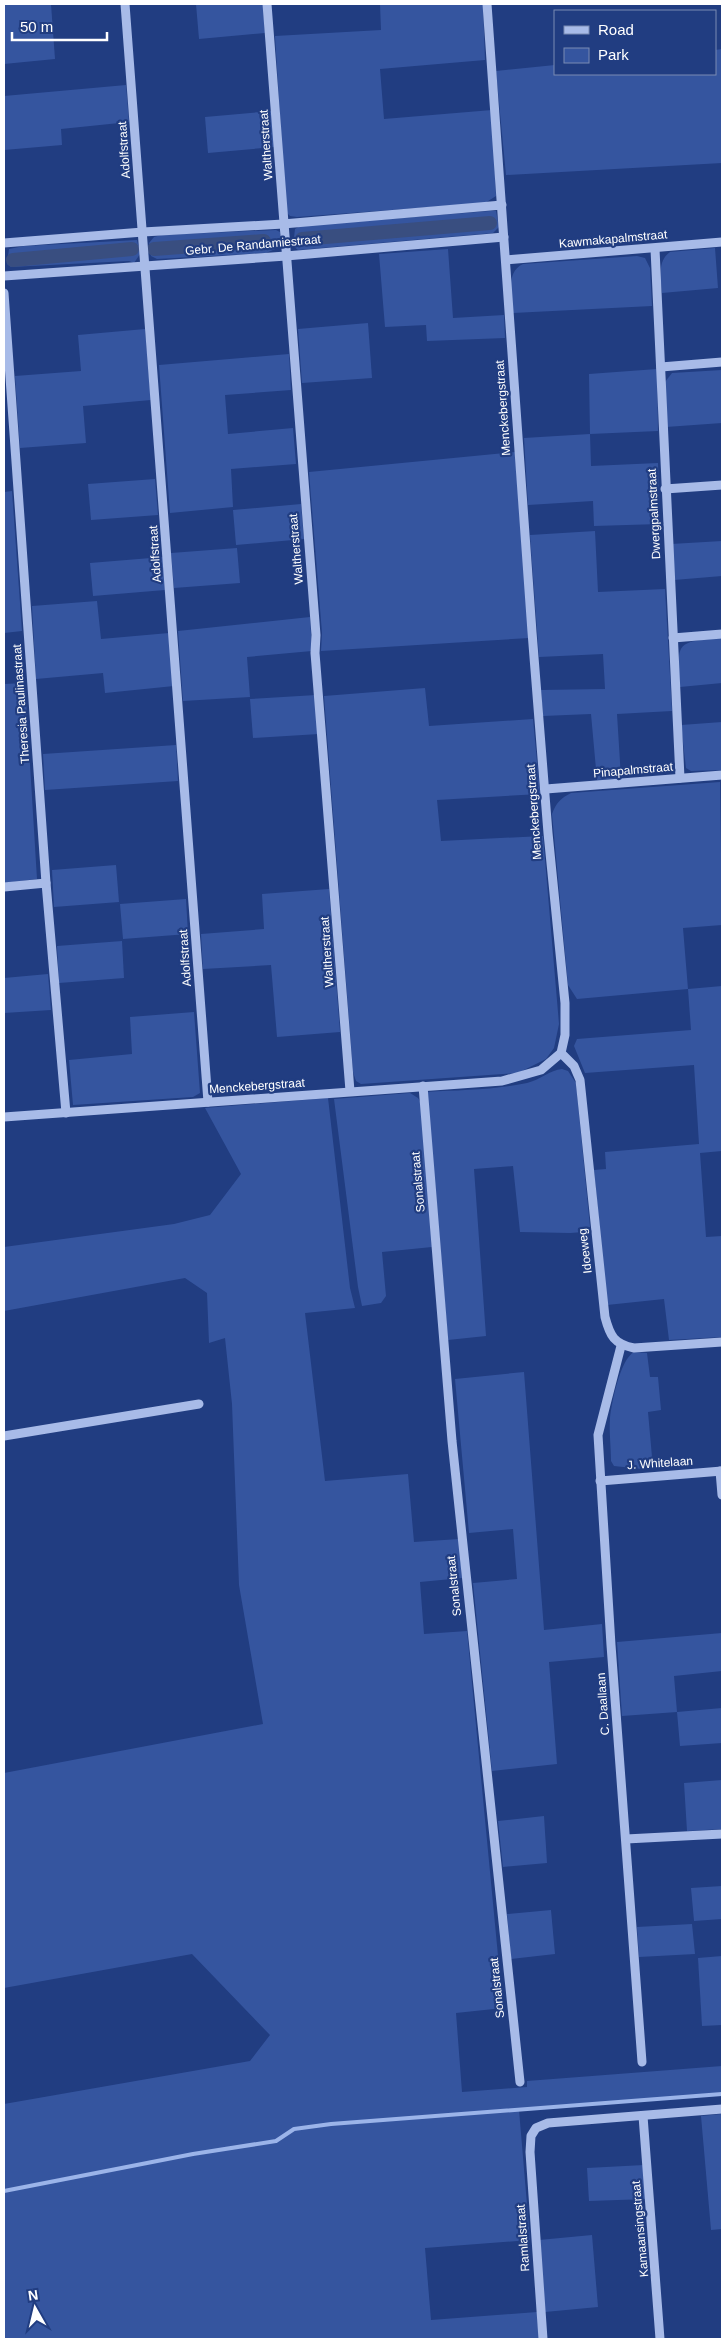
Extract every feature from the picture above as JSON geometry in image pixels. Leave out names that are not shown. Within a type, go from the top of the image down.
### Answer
[{"type":"street","name":"Adolfstraat","points":[[125,4],[208,1102]]},
{"type":"street","name":"Waltherstraat","points":[[268,4],[283,224],[350,1091]]},
{"type":"street","name":"Menckebergstraat","points":[[4,1117],[502,1081],[541,1070],[561,1053],[565,1035],[564,1003],[548,833],[487,4]]},
{"type":"street","name":"Gebr. De Randamiestraat","points":[[4,243],[143,232],[283,224],[502,205]]},
{"type":"street","name":"Gebr. De Randamiestraat","points":[[4,276],[286,256],[504,236]]},
{"type":"street","name":"Kawmakapalmstraat","points":[[506,260],[722,242]]},
{"type":"street","name":"Dwergpalmstraat","points":[[655,249],[680,778]]},
{"type":"street","name":"Theresia Paulinastraat","points":[[4,293],[46,883],[66,1113]]},
{"type":"street","points":[[660,367],[722,362]]},
{"type":"street","points":[[665,489],[722,485]]},
{"type":"street","points":[[674,638],[722,634]]},
{"type":"street","name":"Pinapalmstraat","points":[[546,789],[722,775]]},
{"type":"street","points":[[4,886],[46,883]]},
{"type":"street","name":"Idoeweg","points":[[561,1053],[574,1066],[580,1080],[605,1317],[611,1335],[622,1346]]},
{"type":"street","name":"Sonalstraat","points":[[423,1086],[454,1461],[520,2082]]},
{"type":"street","points":[[622,1346],[634,1348],[722,1342]]},
{"type":"street","name":"C. Daallaan","points":[[622,1346],[598,1435],[642,2062]]},
{"type":"street","points":[[4,1436],[199,1404]]},
{"type":"street","points":[[721,1471],[722,1495]]},
{"type":"street","name":"J. Whitelaan","points":[[600,1480],[721,1471]]},
{"type":"street","points":[[626,1839],[722,1834]]},
{"type":"street","points":[[643,2116],[722,2109]]},
{"type":"street","name":"Ramlalstraat","points":[[543,2339],[530,2152],[531,2136],[536,2128],[548,2123],[643,2116]]},
{"type":"street","name":"Kamaansingstraat","points":[[643,2116],[660,2339]]},
{"type":"green space","points":[[4,4],[51,4],[55,59],[4,64]]},
{"type":"green space","points":[[196,4],[263,4],[265,33],[199,39]]},
{"type":"green space","points":[[380,4],[483,4],[485,60],[380,69],[384,119],[492,110],[496,196],[485,203],[290,216],[286,212],[275,36],[381,30]]},
{"type":"green space","points":[[722,49],[722,163],[506,175],[496,71],[554,65],[554,75],[716,75],[716,50]]},
{"type":"green space","points":[[126,85],[129,122],[61,129],[62,145],[4,150],[4,96]]},
{"type":"green space","points":[[272,111],[274,147],[208,153],[205,117]]},
{"type":"green space","points":[[496,211],[499,227],[493,233],[298,250],[293,246],[295,229],[300,226]]},
{"type":"green space","points":[[276,230],[280,232],[280,247],[266,253],[157,259],[151,256],[149,243],[154,237],[161,235]]},
{"type":"green space","points":[[137,240],[140,254],[134,263],[129,261],[11,267],[7,264],[9,249],[24,246]]},
{"type":"green space","points":[[715,248],[718,288],[662,293],[661,265],[670,252]]},
{"type":"green space","points":[[448,249],[453,318],[504,315],[505,338],[427,341],[426,325],[385,327],[379,254]]},
{"type":"green space","points":[[637,256],[645,258],[650,268],[652,306],[513,313],[512,279],[517,268],[523,264]]},
{"type":"green space","points":[[368,323],[372,378],[302,383],[298,329]]},
{"type":"green space","points":[[145,329],[151,400],[83,406],[86,443],[20,448],[15,376],[81,371],[78,335]]},
{"type":"green space","points":[[289,354],[291,390],[225,395],[228,434],[293,428],[296,464],[231,469],[233,507],[170,513],[159,365]]},
{"type":"green space","points":[[657,369],[658,431],[590,434],[589,374]]},
{"type":"green space","points":[[722,370],[722,423],[666,427],[665,382],[672,373]]},
{"type":"green space","points":[[590,434],[591,466],[658,463],[660,524],[594,526],[593,501],[528,505],[524,438]]},
{"type":"green space","points":[[515,452],[529,638],[321,651],[322,633],[309,472]]},
{"type":"green space","points":[[155,479],[158,515],[91,520],[88,484]]},
{"type":"green space","points":[[12,491],[22,631],[4,633],[4,492]]},
{"type":"green space","points":[[301,504],[304,539],[236,545],[233,510]]},
{"type":"green space","points":[[595,531],[598,592],[665,589],[672,711],[617,714],[621,778],[597,780],[591,714],[543,716],[541,690],[605,689],[603,654],[539,657],[530,535]]},
{"type":"green space","points":[[722,541],[722,576],[674,580],[671,544]]},
{"type":"green space","points":[[237,548],[240,583],[174,588],[171,553]]},
{"type":"green space","points":[[163,557],[165,590],[93,596],[90,563]]},
{"type":"green space","points":[[97,601],[101,639],[169,633],[174,686],[105,693],[103,673],[36,679],[32,606]]},
{"type":"green space","points":[[310,617],[312,651],[247,657],[250,697],[183,701],[178,631]]},
{"type":"green space","points":[[722,638],[722,683],[680,687],[679,660],[683,647],[688,643],[696,641]]},
{"type":"green space","points":[[25,683],[37,879],[4,883],[4,684]]},
{"type":"green space","points":[[425,688],[429,726],[533,719],[540,794],[437,800],[441,841],[543,836],[559,1024],[554,1048],[546,1059],[518,1073],[361,1084],[356,1081],[353,1072],[324,696]]},
{"type":"green space","points":[[316,695],[319,734],[253,738],[250,699]]},
{"type":"green space","points":[[722,722],[722,770],[691,771],[686,768],[681,725]]},
{"type":"green space","points":[[176,745],[178,781],[45,790],[43,754]]},
{"type":"green space","points":[[720,782],[722,925],[683,928],[688,989],[577,999],[568,985],[552,814],[559,801],[564,797],[571,793]]},
{"type":"green space","points":[[116,865],[119,902],[54,907],[52,870]]},
{"type":"green space","points":[[329,889],[340,1032],[277,1037],[271,965],[203,969],[201,934],[264,929],[262,894]]},
{"type":"green space","points":[[186,899],[188,934],[123,939],[120,904]]},
{"type":"green space","points":[[122,941],[124,978],[59,983],[57,946]]},
{"type":"green space","points":[[48,974],[51,1010],[4,1013],[4,978]]},
{"type":"green space","points":[[722,986],[722,1151],[700,1153],[706,1237],[722,1236],[722,1337],[669,1340],[664,1299],[607,1305],[594,1170],[606,1169],[605,1152],[699,1144],[694,1065],[585,1073],[574,1046],[577,1039],[691,1030],[688,989]]},
{"type":"green space","points":[[194,1012],[200,1093],[193,1097],[73,1105],[69,1060],[132,1054],[130,1017]]},
{"type":"green space","points":[[562,1069],[568,1071],[576,1083],[590,1227],[584,1232],[570,1233],[520,1232],[513,1166],[474,1169],[486,1336],[448,1340],[427,1092],[515,1085],[532,1082],[553,1071]]},
{"type":"green space","points":[[410,1093],[418,1098],[421,1103],[432,1247],[382,1252],[386,1296],[381,1303],[362,1306],[334,1099]]},
{"type":"green space","points":[[328,1098],[350,1288],[355,1308],[305,1313],[325,1481],[408,1474],[414,1542],[459,1539],[462,1578],[420,1582],[424,1634],[467,1631],[503,2008],[456,2013],[462,2092],[527,2087],[527,2081],[722,2066],[722,2094],[519,2110],[530,2240],[425,2248],[431,2320],[537,2312],[539,2339],[4,2339],[4,2104],[250,2061],[270,2035],[192,1954],[4,1988],[4,1773],[263,1724],[239,1585],[232,1404],[225,1338],[209,1343],[207,1293],[185,1278],[4,1311],[4,1247],[174,1224],[210,1215],[241,1174],[205,1108]]},
{"type":"green space","points":[[634,1352],[647,1353],[650,1377],[658,1377],[661,1410],[648,1412],[653,1468],[642,1469],[614,1466],[611,1461],[610,1418],[613,1402],[621,1372],[629,1356]]},
{"type":"green space","points":[[524,1372],[544,1630],[602,1624],[604,1657],[549,1662],[557,1764],[492,1771],[473,1583],[517,1579],[513,1529],[469,1533],[455,1379]]},
{"type":"green space","points":[[722,1633],[722,1671],[674,1676],[677,1712],[622,1716],[617,1642]]},
{"type":"green space","points":[[722,1708],[722,1743],[680,1746],[677,1712]]},
{"type":"green space","points":[[722,1780],[722,1829],[687,1831],[684,1783]]},
{"type":"green space","points":[[544,1816],[547,1863],[503,1867],[498,1821]]},
{"type":"green space","points":[[722,1886],[722,1919],[694,1921],[691,1888]]},
{"type":"green space","points":[[551,1910],[555,1954],[511,1959],[507,1914]]},
{"type":"green space","points":[[692,1924],[695,1954],[639,1957],[637,1927]]},
{"type":"green space","points":[[722,1956],[722,2025],[702,2026],[698,1958]]},
{"type":"green space","points":[[722,2114],[722,2229],[711,2230],[701,2116]]},
{"type":"green space","points":[[644,2165],[647,2199],[589,2201],[587,2168]]},
{"type":"green space","points":[[592,2235],[598,2307],[545,2312],[539,2240]]},
{"type":"waterway","points":[[302,239],[490,223]]},
{"type":"waterway","points":[[154,249],[264,241]]},
{"type":"waterway","points":[[13,260],[132,249]]},
{"type":"waterway","points":[[4,2191],[193,2154],[276,2141],[294,2129],[331,2124],[722,2094]]}]
